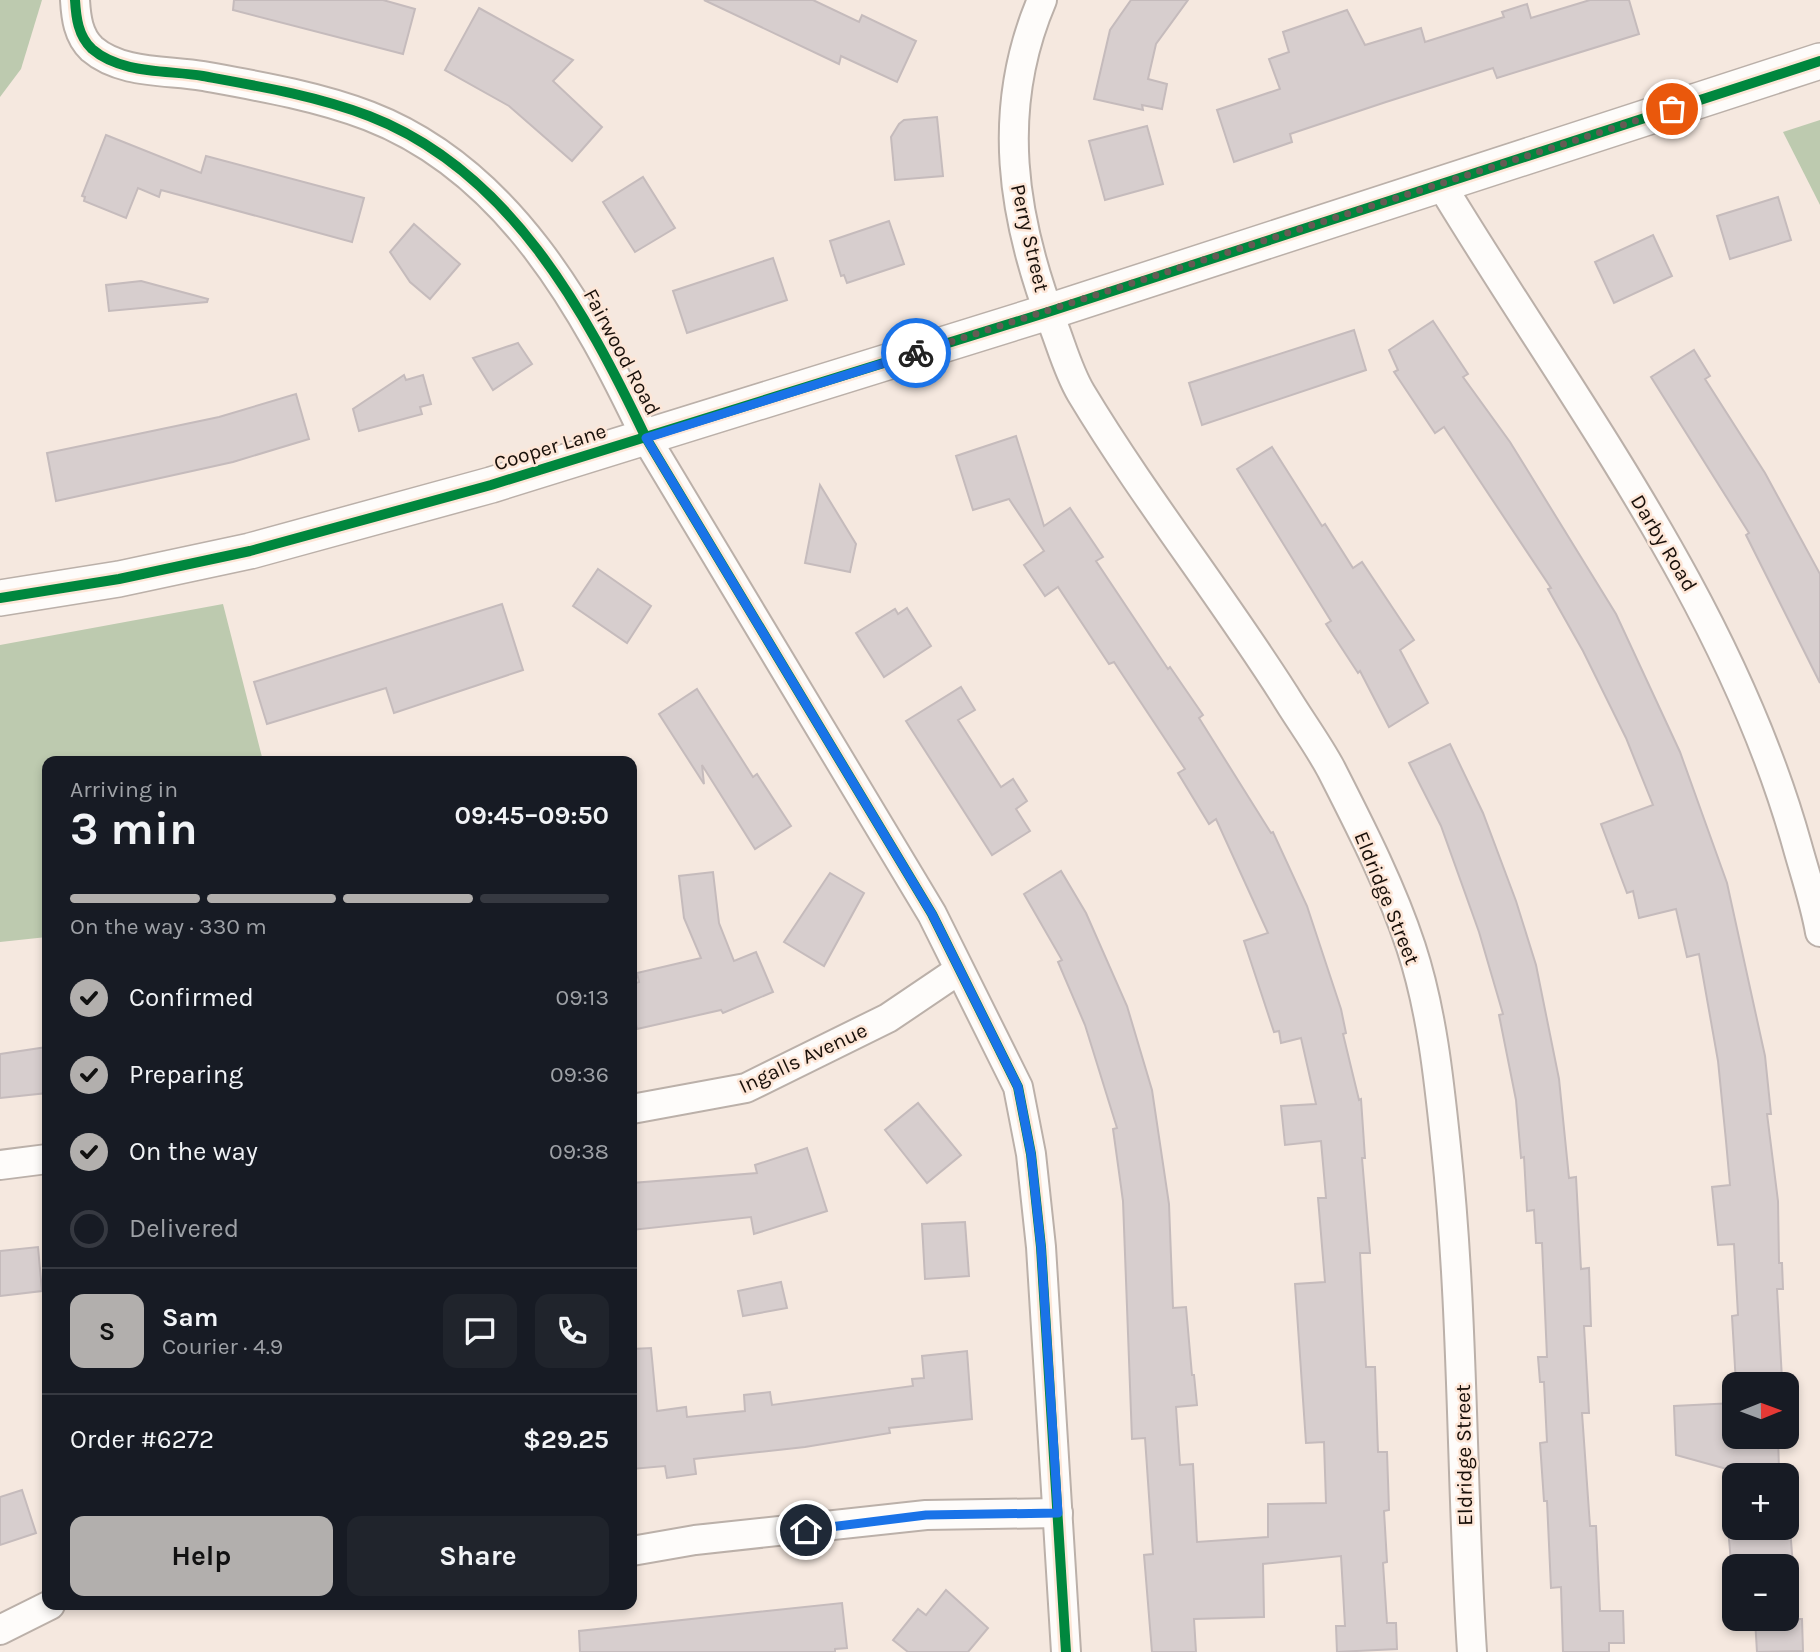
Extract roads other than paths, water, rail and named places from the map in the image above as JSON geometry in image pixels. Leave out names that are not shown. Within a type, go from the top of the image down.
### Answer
[{"type":"street","name":"Fairwood Road","points":[[75,0],[76,24],[90,48],[120,65],[200,76],[281,92],[369,116],[429,146],[505,209],[558,275],[610,363],[646,438],[932,914],[1018,1087],[1031,1154],[1041,1247],[1066,1652]]},
{"type":"street","name":"Perry Street","points":[[1032,3],[1013,99],[1015,173],[1026,240],[1048,312]]},
{"type":"street","name":"Cooper Lane","points":[[0,598],[119,579],[250,551],[385,516],[646,438],[1048,312],[1820,61]]},
{"type":"street","name":"Darby Road","points":[[1442,186],[1508,296],[1641,502],[1702,608],[1751,708],[1786,806],[1820,932]]},
{"type":"street","name":"Eldridge Street","points":[[1048,312],[1078,388],[1258,653],[1328,765],[1374,858],[1411,947],[1436,1052],[1449,1177],[1461,1342],[1472,1652]]},
{"type":"street","name":"Ingalls Avenue","points":[[637,1108],[746,1088],[888,1018],[959,970]]},
{"type":"street","points":[[0,1165],[42,1160]]},
{"type":"street","points":[[637,1550],[695,1540],[926,1515],[1058,1513]]},
{"type":"street","points":[[0,1630],[42,1609]]}]
